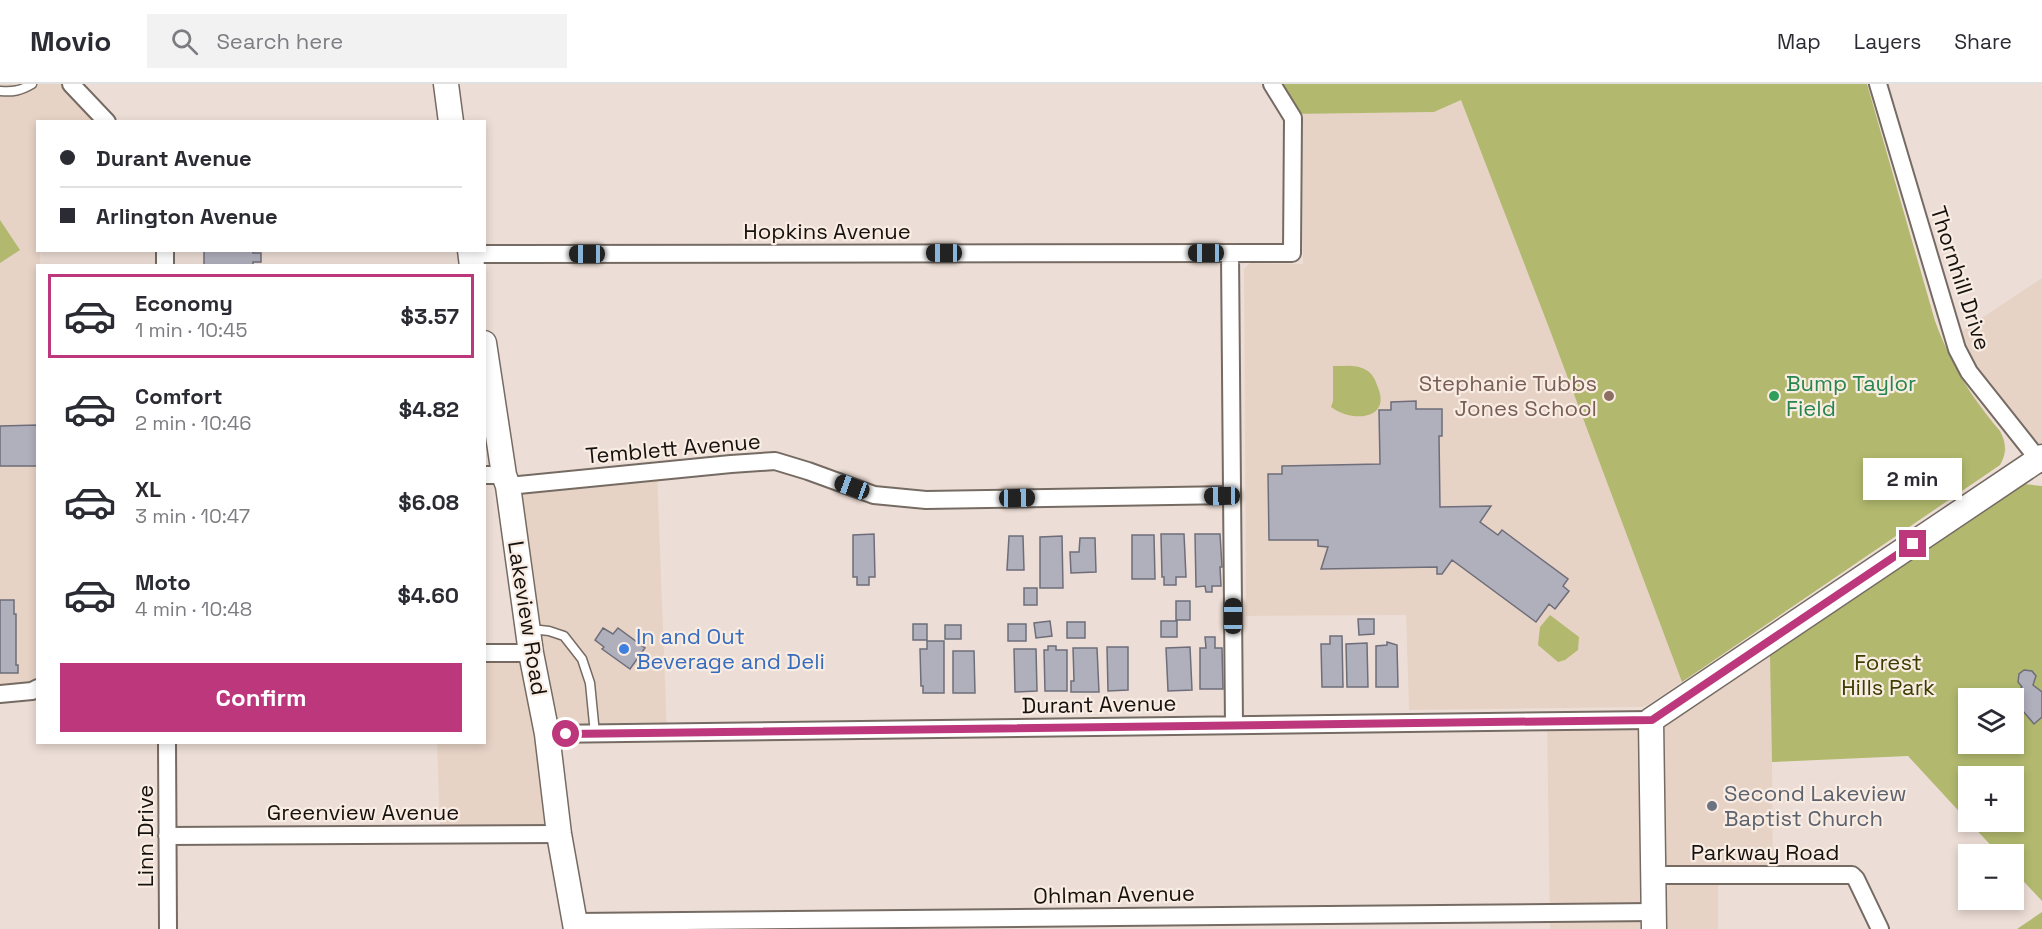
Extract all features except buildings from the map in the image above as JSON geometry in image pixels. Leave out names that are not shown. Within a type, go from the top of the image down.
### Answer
[{"type":"street","points":[[71,84],[105,120]]},
{"type":"street","points":[[446,84],[451,120]]},
{"type":"street","name":"Hopkins Avenue","points":[[471,257],[1292,253],[1293,118],[1272,84]]},
{"type":"street","name":"Thornhill Drive","points":[[1878,84],[1957,349],[1969,372],[2041,460]]},
{"type":"street","points":[[1230,253],[1234,725]]},
{"type":"street","name":"Lakeview Road","points":[[486,361],[499,479],[546,734],[559,834],[575,925]]},
{"type":"street","points":[[1654,920],[1652,720],[2041,460]]},
{"type":"street","name":"Temblett Avenue","points":[[499,479],[775,461],[874,495],[926,500],[1232,495]]},
{"type":"street","points":[[486,653],[531,653]]},
{"type":"street","points":[[0,694],[36,688]]},
{"type":"street","name":"Durant Avenue","points":[[546,734],[1652,720]]},
{"type":"street","name":"Linn Drive","points":[[167,744],[168,929]]},
{"type":"street","name":"Greenview Avenue","points":[[167,836],[559,834]]},
{"type":"street","name":"Parkway Road","points":[[1653,875],[1852,875],[1880,929]]},
{"type":"street","name":"Ohlman Avenue","points":[[575,925],[1654,920]]},
{"type":"lane","points":[[0,91],[21,91],[32,84]]},
{"type":"lane","points":[[527,628],[564,636],[582,659],[590,683],[595,734]]},
{"type":"shaded area","points":[[0,84],[71,84],[106,120],[36,120],[36,252],[40,252],[40,264],[36,264],[36,688],[0,694]]},
{"type":"shaded area","name":"Stephanie Tubbs Jones School","points":[[1498,84],[1867,84],[1944,346],[1957,373],[2005,440],[2006,451],[2000,465],[1642,707],[1409,710],[1406,615],[1246,616],[1244,269],[1250,263],[1303,264],[1303,113],[1434,112]]},
{"type":"shaded area","points":[[2042,278],[2042,457],[2038,459],[1953,337]]},
{"type":"shaded area","points":[[657,471],[667,733],[547,734],[559,834],[440,834],[437,744],[486,744],[486,653],[530,653],[508,486]]},
{"type":"shaded area","points":[[1771,639],[1773,875],[1718,875],[1718,929],[1550,929],[1547,721],[1651,720]]},
{"type":"green space","name":"Bump Taylor Field","points":[[1272,84],[1867,84],[1935,321],[1962,379],[2002,435],[2005,452],[2000,465],[1682,682],[1461,100],[1434,112],[1290,114]]},
{"type":"green space","points":[[0,220],[20,250],[0,263]]},
{"type":"green space","points":[[1333,366],[1359,367],[1372,374],[1380,397],[1380,405],[1375,412],[1368,415],[1349,415],[1331,407]]},
{"type":"green space","name":"Forest Hills Park","points":[[2024,484],[2042,486],[2042,901],[2024,882],[2024,844],[1990,844],[1978,832],[2024,832],[2024,766],[1958,766],[1958,810],[1908,756],[1772,762],[1770,655]]},
{"type":"green space","points":[[1550,615],[1579,637],[1578,650],[1565,660],[1558,662],[1538,645],[1540,627]]},
{"type":"green space","points":[[2042,912],[2042,929],[2017,929]]},
{"type":"place","name":"Stephanie Tubbs Jones School","points":[[1609,396]]},
{"type":"place","name":"Bump Taylor Field","points":[[1774,396]]},
{"type":"place","name":"In and Out Beverage and Deli","points":[[624,649]]},
{"type":"place","name":"Second Lakeview Baptist Church","points":[[1712,806]]},
{"type":"route","points":[[566,734],[1652,720],[1913,544]]}]
